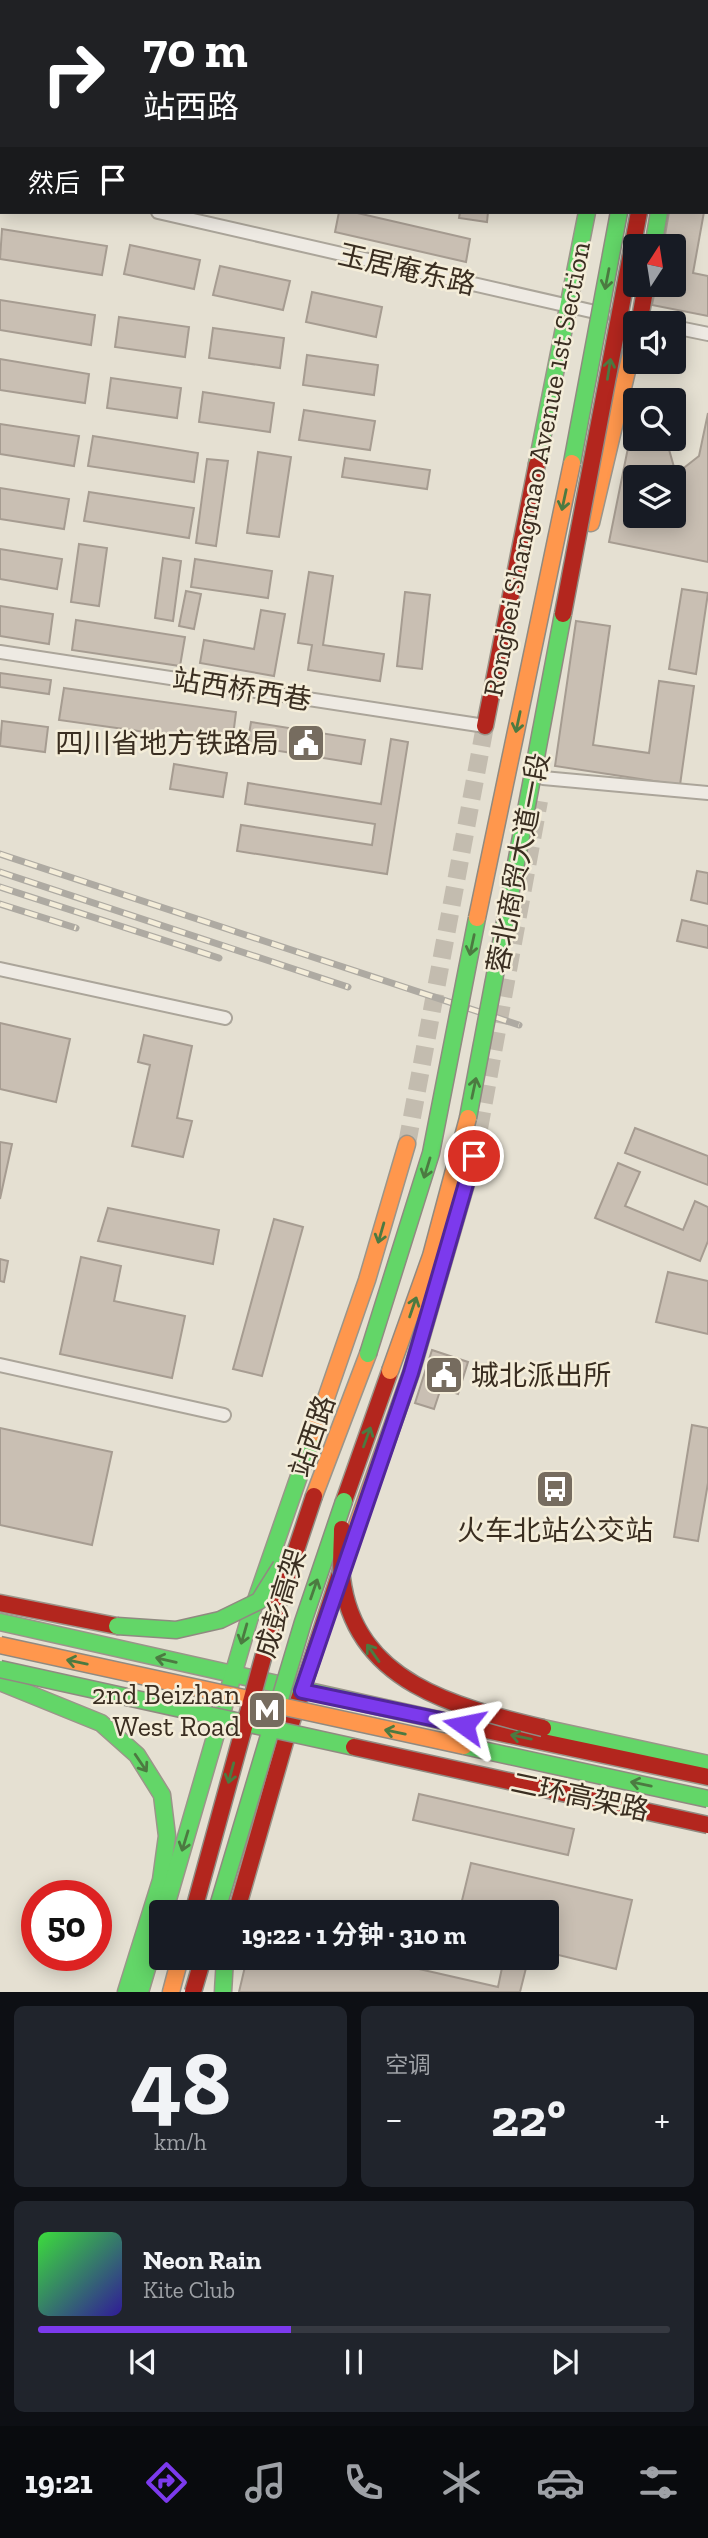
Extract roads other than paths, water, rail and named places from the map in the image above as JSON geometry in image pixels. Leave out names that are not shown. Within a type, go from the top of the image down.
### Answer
[{"type":"main road","name":"Rongbei Shangmao Avenue 1st Section","points":[[485,726],[587,214]]},
{"type":"main road","name":"蓉北商贸大道一段","points":[[314,1496],[368,1354],[432,1153],[445,1073],[578,433],[619,214]]},
{"type":"main road","name":"蓉北商贸大道一段","points":[[344,1501],[431,1256],[467,1121],[639,214]]},
{"type":"main road","points":[[655,234],[659,214]]},
{"type":"main road","name":"蓉北商贸大道一段","points":[[543,778],[584,551],[626,374]]},
{"type":"main road","name":"站西路","points":[[168,1900],[219,1729],[232,1675],[367,1280],[407,1144]]},
{"type":"main road","points":[[240,1900],[285,1742],[411,1373],[474,1156]]},
{"type":"main road","points":[[0,1603],[117,1626],[176,1630],[220,1620],[258,1601],[280,1569],[314,1496]]},
{"type":"main road","name":"成彭高架","points":[[197,1900],[277,1607],[314,1496]]},
{"type":"main road","points":[[344,1501],[340,1549],[344,1587],[359,1633],[382,1666],[425,1694],[479,1713],[708,1764]]},
{"type":"main road","name":"成彭高架","points":[[220,1900],[303,1622],[344,1501]]},
{"type":"main road","points":[[0,1622],[302,1691],[708,1777]]},
{"type":"main road","name":"二环高架路","points":[[0,1645],[708,1799]]},
{"type":"main road","name":"二环高架路","points":[[0,1669],[708,1825]]},
{"type":"main road","points":[[0,1681],[708,1836]]},
{"type":"main road","points":[[0,1681],[101,1723],[137,1755],[162,1795],[167,1836],[161,1880],[126,1992]]},
{"type":"main road","points":[[230,1900],[232,1858]]},
{"type":"main road","points":[[139,1992],[149,1960]]},
{"type":"main road","points":[[171,1992],[177,1970]]},
{"type":"main road","points":[[193,1992],[199,1970]]},
{"type":"main road","points":[[213,1992],[220,1970]]},
{"type":"main road","points":[[223,1992],[224,1970]]},
{"type":"street","name":"玉居庵东路","points":[[167,214],[623,318]]},
{"type":"street","points":[[686,329],[708,334]]},
{"type":"street","name":"站西桥西巷","points":[[0,652],[485,726]]},
{"type":"street","points":[[543,778],[708,793]]},
{"type":"street","points":[[0,969],[225,1018]]},
{"type":"street","points":[[0,1365],[224,1415]]},
{"type":"tunnel","points":[[407,1144],[485,726]]},
{"type":"tunnel","points":[[474,1156],[539,801]]},
{"type":"railway","points":[[0,854],[519,1025]]},
{"type":"railway","points":[[0,872],[348,987]]},
{"type":"railway","points":[[0,887],[219,958]]},
{"type":"railway","points":[[0,904],[76,928]]},
{"type":"place","name":"四川省地方铁路局","points":[[306,743]]},
{"type":"place","name":"城北派出所","points":[[444,1375]]},
{"type":"place","name":"火车北站公交站","points":[[555,1489]]},
{"type":"place","name":"2nd Beizhan West Road","points":[[267,1710]]}]
